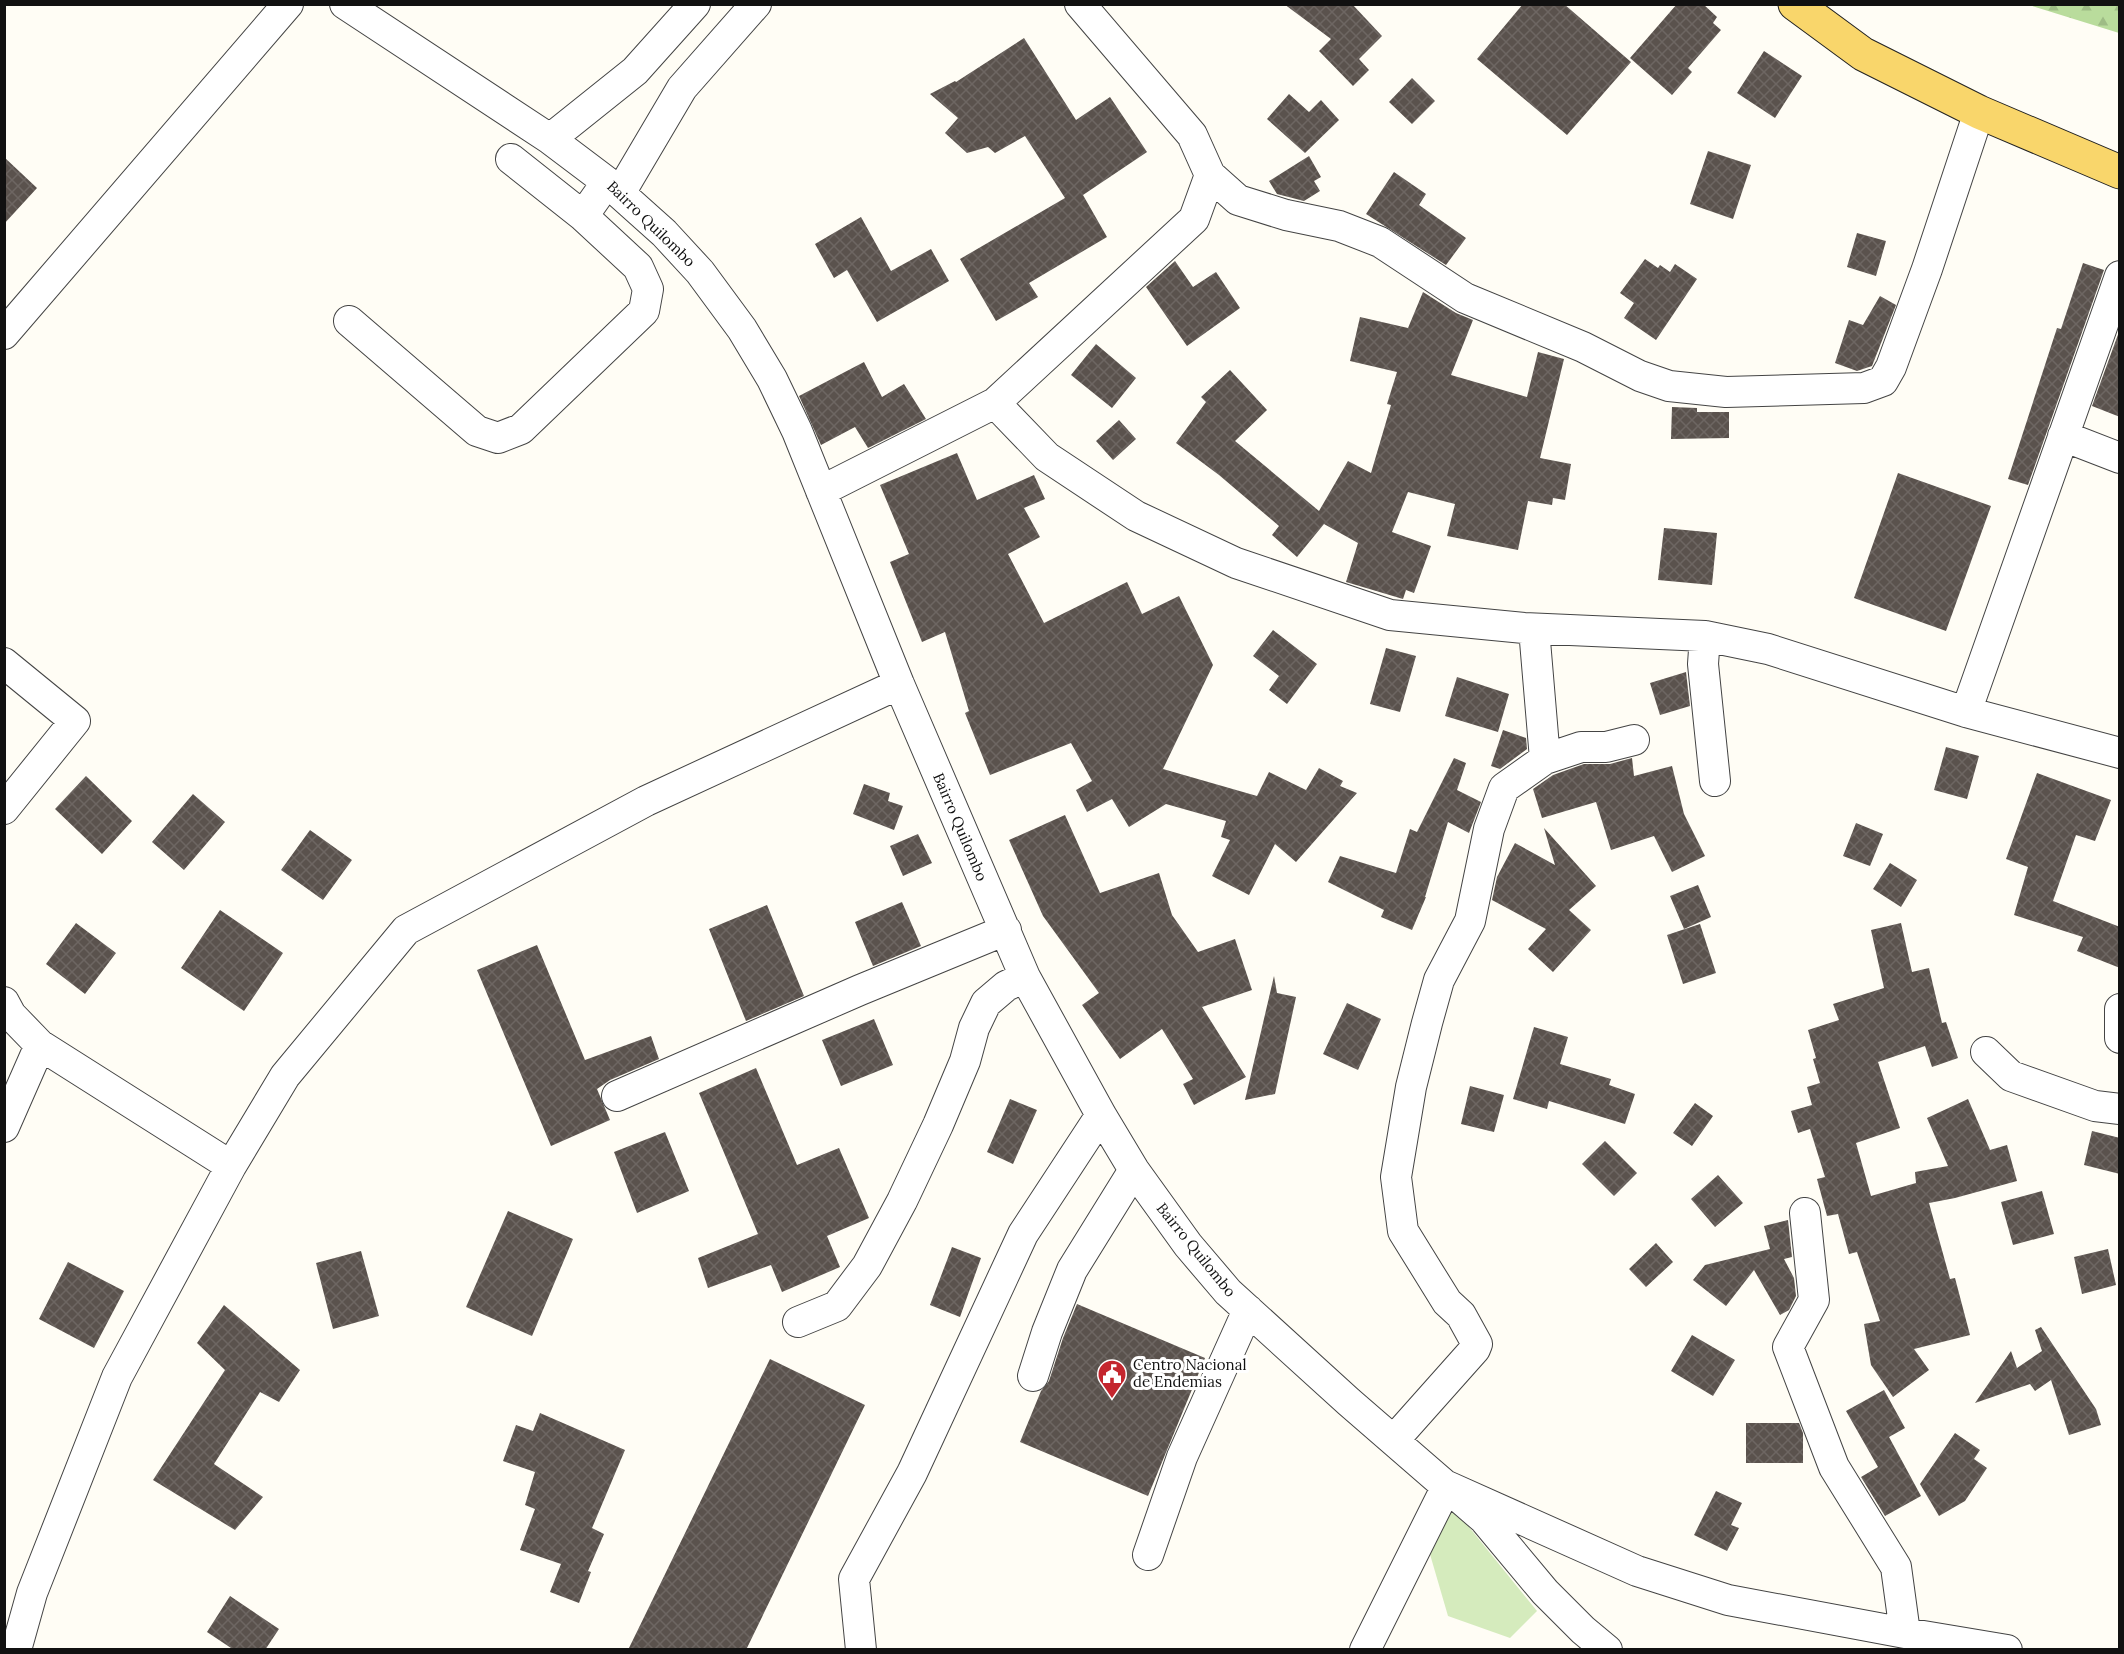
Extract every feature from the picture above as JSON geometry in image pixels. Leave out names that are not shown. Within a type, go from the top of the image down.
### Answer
[{"type":"main road","points":[[1796,4],[1863,54],[1979,112],[2120,172]]},
{"type":"street","points":[[4,334],[288,4]]},
{"type":"street","name":"Bairro Quilombo","points":[[345,4],[550,140],[614,187],[664,233],[700,272],[742,329],[772,379],[797,431],[899,684],[1025,977],[1134,1170],[1188,1245],[1228,1292],[1349,1402],[1484,1519],[1545,1592],[1607,1650]]},
{"type":"street","points":[[550,140],[635,71],[694,4]]},
{"type":"street","points":[[583,216],[614,187],[682,88],[756,4]]},
{"type":"street","points":[[1080,4],[1192,135],[1210,175],[1238,200],[1339,226],[1380,242],[1465,298],[1583,347],[1640,376],[1669,386],[1726,392],[1864,388],[1883,381],[1891,367],[1927,269],[1979,112]]},
{"type":"street","points":[[349,321],[477,431],[498,438],[521,429],[644,311],[648,289],[638,267],[583,216],[511,159]]},
{"type":"street","points":[[821,490],[995,403],[1194,219],[1210,175]]},
{"type":"street","points":[[1966,712],[2120,276]]},
{"type":"street","points":[[995,403],[1047,458],[1136,516],[1236,564],[1390,615],[1534,629],[1705,636],[1768,649],[1966,712],[2120,753]]},
{"type":"street","points":[[2063,436],[2120,458]]},
{"type":"street","points":[[1534,629],[1545,759]]},
{"type":"street","points":[[1705,636],[1703,664],[1715,781]]},
{"type":"street","points":[[4,663],[75,721],[4,809]]},
{"type":"street","points":[[16,1650],[32,1593],[117,1377],[231,1166],[285,1076],[406,930],[646,801],[899,684]]},
{"type":"street","points":[[1394,1440],[1477,1344],[1461,1315],[1447,1302],[1403,1231],[1396,1178],[1411,1087],[1439,980],[1470,921],[1494,813],[1504,788],[1545,759],[1581,747],[1606,747],[1634,740]]},
{"type":"street","points":[[617,1096],[860,990],[1006,930]]},
{"type":"street","points":[[798,1322],[837,1306],[867,1266],[902,1201],[938,1125],[965,1061],[974,1028],[986,1003],[1006,987],[1025,977]]},
{"type":"street","points":[[4,1002],[11,1015],[40,1045],[231,1166]]},
{"type":"street","points":[[2120,1009],[2120,1038]]},
{"type":"street","points":[[4,1127],[40,1045]]},
{"type":"street","points":[[1986,1052],[2011,1076],[2096,1106],[2120,1109]]},
{"type":"street","points":[[861,1650],[854,1579],[912,1473],[1023,1234],[1101,1115]]},
{"type":"street","points":[[1033,1376],[1047,1332],[1072,1270],[1134,1170]]},
{"type":"street","points":[[1805,1213],[1814,1300],[1788,1347],[1834,1467],[1896,1567],[1905,1633]]},
{"type":"street","points":[[1148,1555],[1182,1457],[1248,1310]]},
{"type":"street","points":[[1365,1650],[1447,1486],[1637,1571],[1728,1600],[2007,1650]]},
{"type":"green space","points":[[2029,5],[2119,5],[2119,33]]},
{"type":"green space","points":[[1452,1506],[1537,1611],[1510,1638],[1448,1616],[1427,1544]]},
{"type":"building","points":[[1284,4],[1352,4],[1382,36],[1359,59],[1369,70],[1353,86],[1319,51],[1331,39]]},
{"type":"building","points":[[1523,4],[1564,4],[1631,62],[1567,135],[1477,59]]},
{"type":"building","points":[[1677,4],[1703,4],[1717,17],[1713,23],[1721,30],[1688,68],[1692,72],[1672,95],[1630,58]]},
{"type":"building","points":[[1024,38],[1076,120],[1110,97],[1147,152],[1083,195],[1107,237],[1029,283],[1038,297],[996,321],[960,259],[1065,198],[1025,136],[995,153],[988,147],[967,153],[945,133],[958,118],[930,94],[956,82]]},
{"type":"building","points":[[1764,51],[1802,76],[1775,118],[1737,93]]},
{"type":"building","points":[[1412,78],[1435,101],[1412,124],[1389,102]]},
{"type":"building","points":[[1289,94],[1309,112],[1321,100],[1339,120],[1305,153],[1267,119]]},
{"type":"building","points":[[1708,151],[1751,165],[1733,219],[1690,204]]},
{"type":"building","points":[[1309,156],[1321,177],[1314,181],[1320,191],[1304,201],[1277,194],[1269,181]]},
{"type":"building","points":[[4,157],[37,188],[4,224]]},
{"type":"building","points":[[1394,172],[1426,194],[1419,205],[1466,238],[1446,265],[1366,214]]},
{"type":"building","points":[[861,217],[891,271],[931,249],[949,281],[877,322],[847,270],[834,278],[815,244]]},
{"type":"building","points":[[1857,233],[1886,241],[1876,276],[1847,267]]},
{"type":"building","points":[[1645,259],[1658,268],[1660,265],[1670,272],[1675,264],[1697,279],[1656,340],[1624,318],[1634,303],[1620,293]]},
{"type":"building","points":[[1175,261],[1193,287],[1216,272],[1240,308],[1187,346],[1146,287]]},
{"type":"building","points":[[2083,263],[2104,270],[2028,485],[2008,479],[2057,328],[2061,329]]},
{"type":"building","points":[[1423,292],[1456,313],[1473,320],[1451,375],[1527,397],[1538,352],[1564,359],[1540,458],[1571,464],[1565,500],[1553,498],[1552,505],[1528,501],[1518,550],[1447,536],[1455,504],[1408,492],[1392,532],[1431,546],[1414,593],[1406,590],[1403,599],[1346,582],[1358,543],[1324,524],[1297,557],[1272,535],[1279,526],[1219,475],[1176,443],[1206,402],[1201,397],[1230,370],[1267,410],[1235,441],[1319,511],[1348,461],[1371,473],[1391,405],[1387,404],[1397,372],[1350,361],[1360,317],[1408,328]]},
{"type":"building","points":[[1880,296],[1896,305],[1872,366],[1857,371],[1835,363],[1849,320],[1863,325]]},
{"type":"building","points":[[2120,329],[2120,417],[2092,406]]},
{"type":"building","points":[[1096,344],[1136,378],[1112,408],[1071,375]]},
{"type":"building","points":[[864,362],[882,397],[904,384],[926,419],[868,448],[855,427],[821,445],[799,396]]},
{"type":"building","points":[[1672,407],[1697,408],[1697,412],[1729,412],[1729,438],[1671,439]]},
{"type":"building","points":[[1119,420],[1136,439],[1113,460],[1096,441]]},
{"type":"building","points":[[957,453],[977,500],[1034,475],[1045,499],[1024,508],[1040,537],[1008,554],[1044,623],[1127,582],[1142,614],[1179,596],[1213,665],[1163,769],[1257,796],[1269,772],[1306,790],[1319,768],[1343,781],[1340,786],[1357,793],[1296,862],[1275,844],[1249,895],[1212,876],[1230,840],[1221,837],[1226,821],[1166,804],[1129,827],[1112,799],[1087,812],[1076,790],[1092,781],[1071,743],[990,775],[965,713],[969,711],[945,632],[922,642],[890,562],[909,554],[880,485]]},
{"type":"building","points":[[1898,473],[1991,506],[1946,631],[1854,598]]},
{"type":"building","points":[[1664,528],[1717,533],[1712,585],[1658,580]]},
{"type":"building","points":[[1273,630],[1317,664],[1287,704],[1269,690],[1279,676],[1253,656]]},
{"type":"building","points":[[1386,648],[1416,656],[1400,712],[1370,704]]},
{"type":"building","points":[[1686,672],[1690,706],[1660,715],[1650,683]]},
{"type":"building","points":[[1457,677],[1509,694],[1498,732],[1445,716]]},
{"type":"building","points":[[1503,730],[1526,738],[1527,749],[1500,769],[1491,766]]},
{"type":"building","points":[[1946,747],[1979,756],[1967,799],[1934,790]]},
{"type":"building","points":[[1454,758],[1466,763],[1457,790],[1481,802],[1469,833],[1448,822],[1426,897],[1412,930],[1381,917],[1384,910],[1328,882],[1340,856],[1396,873],[1410,829],[1417,832]]},
{"type":"building","points":[[1632,758],[1634,776],[1672,766],[1684,814],[1705,856],[1672,872],[1654,836],[1611,850],[1596,802],[1542,818],[1533,789],[1553,775],[1584,764],[1610,764]]},
{"type":"building","points":[[2037,773],[2111,800],[2095,841],[2076,835],[2053,901],[2120,927],[2120,968],[2077,951],[2083,937],[2014,915],[2028,867],[2006,859]]},
{"type":"building","points":[[86,776],[132,821],[102,854],[55,809]]},
{"type":"building","points":[[864,784],[890,793],[888,801],[903,806],[894,830],[853,814]]},
{"type":"building","points":[[193,794],[225,822],[184,870],[152,842]]},
{"type":"building","points":[[1065,815],[1100,893],[1159,873],[1172,915],[1198,952],[1235,939],[1252,990],[1202,1007],[1246,1077],[1194,1105],[1183,1084],[1193,1079],[1162,1029],[1120,1059],[1082,1005],[1099,993],[1043,916],[1009,840]]},
{"type":"building","points":[[1856,823],[1883,834],[1870,866],[1843,856]]},
{"type":"building","points":[[1544,828],[1596,886],[1569,910],[1591,930],[1553,972],[1528,949],[1546,929],[1492,900],[1497,877],[1515,843],[1555,865]]},
{"type":"building","points":[[310,830],[352,860],[323,900],[281,870]]},
{"type":"building","points":[[918,834],[932,863],[903,876],[890,846]]},
{"type":"building","points":[[1890,863],[1917,880],[1901,907],[1873,889]]},
{"type":"building","points":[[1698,885],[1711,917],[1684,929],[1670,896]]},
{"type":"building","points":[[902,902],[921,946],[873,966],[855,922]]},
{"type":"building","points":[[767,905],[804,996],[746,1021],[709,929]]},
{"type":"building","points":[[220,910],[283,953],[244,1011],[181,968]]},
{"type":"building","points":[[76,923],[116,953],[85,994],[46,964]]},
{"type":"building","points":[[1901,923],[1912,972],[1929,968],[1942,1023],[1946,1022],[1958,1058],[1932,1067],[1925,1046],[1878,1062],[1900,1128],[1856,1143],[1871,1196],[1916,1183],[1915,1172],[1948,1166],[1927,1118],[1968,1099],[1990,1150],[2007,1145],[2017,1181],[1929,1203],[1950,1279],[1955,1278],[1970,1335],[1914,1349],[1929,1370],[1893,1397],[1871,1365],[1864,1324],[1880,1321],[1857,1252],[1849,1254],[1838,1214],[1827,1216],[1817,1179],[1825,1177],[1810,1129],[1798,1133],[1791,1111],[1812,1105],[1807,1087],[1820,1083],[1808,1030],[1839,1020],[1833,1004],[1884,988],[1871,930]]},
{"type":"building","points":[[1700,924],[1716,973],[1683,984],[1667,935]]},
{"type":"building","points":[[537,945],[585,1060],[651,1036],[659,1059],[610,1080],[597,1089],[610,1120],[551,1146],[477,970]]},
{"type":"building","points":[[1274,976],[1277,993],[1296,997],[1275,1094],[1245,1100]]},
{"type":"building","points":[[1347,1003],[1381,1019],[1358,1070],[1323,1054]]},
{"type":"building","points":[[874,1019],[893,1065],[841,1086],[822,1040]]},
{"type":"building","points":[[1534,1027],[1568,1037],[1560,1064],[1611,1079],[1609,1085],[1635,1094],[1625,1124],[1549,1101],[1547,1109],[1513,1099]]},
{"type":"building","points":[[756,1068],[797,1165],[839,1148],[869,1218],[827,1236],[840,1267],[782,1292],[771,1265],[708,1288],[698,1258],[758,1234],[699,1093]]},
{"type":"building","points":[[1470,1086],[1504,1095],[1494,1132],[1461,1124]]},
{"type":"building","points":[[1010,1099],[1037,1110],[1013,1164],[987,1152]]},
{"type":"building","points":[[1695,1103],[1713,1116],[1692,1146],[1673,1133]]},
{"type":"building","points":[[2092,1131],[2120,1138],[2120,1174],[2084,1165]]},
{"type":"building","points":[[665,1132],[689,1191],[637,1213],[614,1152]]},
{"type":"building","points":[[1605,1141],[1637,1173],[1614,1196],[1582,1164]]},
{"type":"building","points":[[1718,1175],[1743,1203],[1715,1227],[1691,1199]]},
{"type":"building","points":[[2042,1191],[2054,1234],[2013,1245],[2001,1202]]},
{"type":"building","points":[[508,1211],[573,1239],[532,1336],[466,1307]]},
{"type":"building","points":[[1788,1220],[1792,1257],[1784,1259],[1794,1278],[1796,1296],[1789,1310],[1780,1315],[1754,1270],[1726,1306],[1693,1280],[1705,1265],[1770,1249],[1764,1226]]},
{"type":"building","points":[[1656,1243],[1673,1262],[1646,1287],[1629,1269]]},
{"type":"building","points":[[952,1247],[981,1258],[960,1317],[930,1305]]},
{"type":"building","points":[[2108,1249],[2116,1285],[2082,1294],[2074,1257]]},
{"type":"building","points":[[361,1251],[379,1316],[333,1329],[316,1263]]},
{"type":"building","points":[[68,1262],[124,1291],[94,1348],[39,1319]]},
{"type":"building","name":"Centro Nacional de Endemias","points":[[1077,1304],[1205,1358],[1148,1496],[1020,1442],[1041,1391],[1049,1381]]},
{"type":"building","points":[[224,1305],[300,1370],[279,1402],[260,1392],[214,1464],[263,1497],[235,1530],[153,1480],[225,1370],[197,1343]]},
{"type":"building","points":[[2041,1327],[2096,1409],[2101,1425],[2069,1435],[2051,1380],[2035,1391],[2030,1384],[1975,1403],[2011,1351],[2017,1368],[2042,1351],[2035,1330]]},
{"type":"building","points":[[1692,1335],[1735,1360],[1713,1396],[1671,1371]]},
{"type":"building","points":[[770,1359],[865,1405],[746,1650],[628,1650]]},
{"type":"building","points":[[1884,1390],[1905,1428],[1889,1437],[1921,1496],[1885,1516],[1861,1477],[1878,1467],[1846,1411]]},
{"type":"building","points":[[540,1413],[625,1450],[592,1528],[604,1534],[588,1571],[591,1572],[579,1603],[550,1592],[561,1564],[520,1550],[535,1509],[525,1505],[535,1472],[503,1461],[516,1425],[533,1431]]},
{"type":"building","points":[[1746,1423],[1799,1423],[1803,1433],[1803,1463],[1746,1463]]},
{"type":"building","points":[[1955,1433],[1980,1450],[1974,1459],[1987,1468],[1965,1501],[1939,1516],[1920,1484]]},
{"type":"building","points":[[1716,1491],[1742,1503],[1731,1525],[1739,1528],[1727,1551],[1694,1535]]},
{"type":"building","points":[[230,1596],[279,1629],[265,1650],[234,1650],[207,1632]]},
{"type":"place","name":"Centro Nacional de Endemias","points":[[1112,1400]]}]
